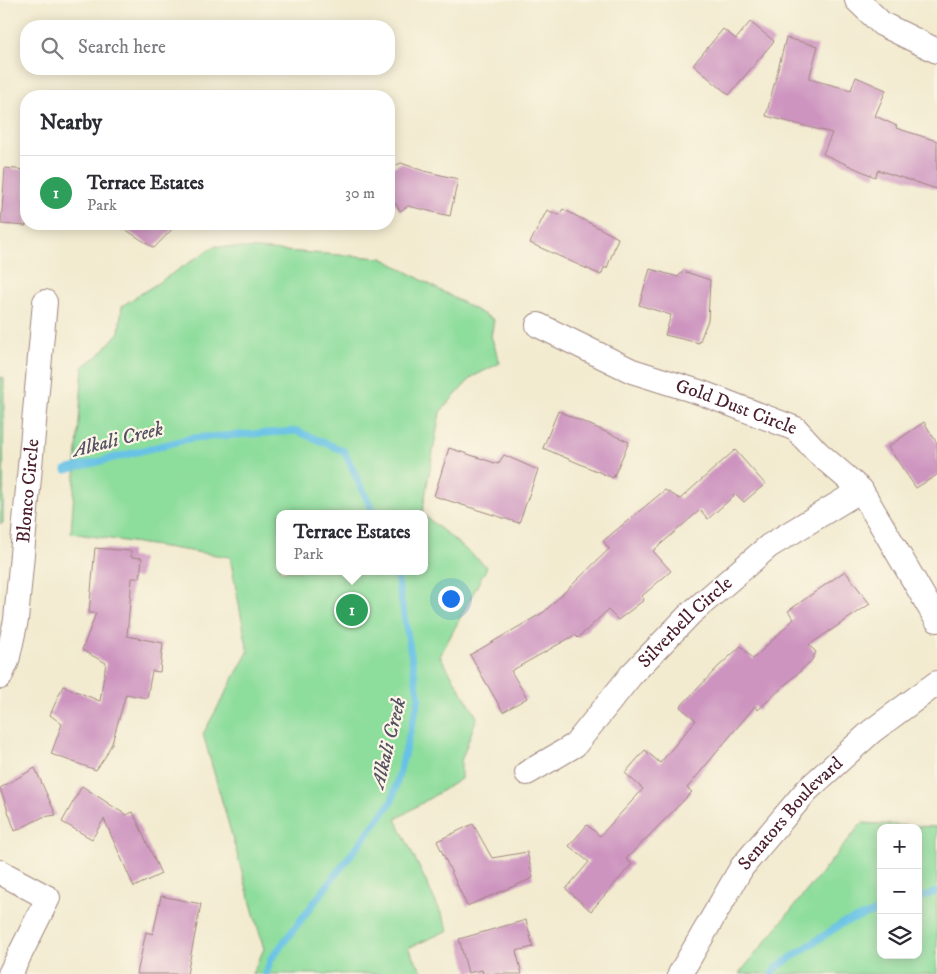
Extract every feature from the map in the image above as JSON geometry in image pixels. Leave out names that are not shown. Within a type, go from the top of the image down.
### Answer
[{"type":"street","points":[[857,0],[882,24],[937,51]]},
{"type":"street","name":"Blonco Circle","points":[[0,678],[7,661],[16,620],[45,302]]},
{"type":"street","name":"Gold Dust Circle","points":[[538,325],[632,371],[720,399],[796,429],[817,452],[860,490],[937,620]]},
{"type":"street","name":"Silverbell Circle","points":[[528,773],[575,745],[631,675],[690,614],[769,546],[860,490]]},
{"type":"street","name":"Senators Boulevard","points":[[680,974],[742,867],[807,790],[872,730],[937,683]]},
{"type":"street","points":[[0,872],[48,898],[10,974]]},
{"type":"green space","points":[[215,246],[382,258],[494,320],[491,336],[500,363],[472,377],[440,412],[423,510],[276,510],[276,575],[428,575],[428,518],[487,567],[440,656],[477,717],[461,761],[461,779],[396,819],[449,930],[408,948],[424,974],[252,974],[264,949],[203,734],[248,652],[230,557],[71,533],[83,366],[98,356],[119,332],[122,306]]},
{"type":"green space","points":[[0,377],[4,378],[3,523],[0,524]]},
{"type":"green space","points":[[862,823],[881,824],[877,824],[877,959],[922,959],[922,826],[937,827],[937,974],[739,974]]},
{"type":"building","points":[[750,22],[774,41],[729,95],[693,65],[723,29],[736,39]]},
{"type":"building","points":[[786,38],[818,46],[809,79],[851,90],[856,77],[886,90],[875,116],[897,126],[896,128],[937,141],[937,189],[878,170],[875,177],[823,154],[832,133],[766,116]]},
{"type":"building","points":[[401,163],[458,179],[450,216],[408,206],[400,211],[395,203],[395,166]]},
{"type":"building","points":[[5,168],[20,169],[20,226],[1,224]]},
{"type":"building","points":[[563,209],[618,238],[607,268],[604,268],[601,275],[530,243],[547,210],[559,215]]},
{"type":"building","points":[[126,230],[171,230],[154,248]]},
{"type":"building","points":[[650,269],[678,277],[683,271],[710,280],[708,320],[699,343],[665,335],[671,315],[639,305]]},
{"type":"building","points":[[558,411],[629,442],[613,478],[543,448]]},
{"type":"building","points":[[924,422],[937,443],[937,475],[916,488],[888,447]]},
{"type":"building","points":[[449,448],[498,464],[504,455],[538,470],[519,523],[434,496]]},
{"type":"building","points":[[735,450],[765,484],[744,502],[736,494],[708,519],[700,510],[653,551],[671,571],[642,596],[644,600],[618,620],[608,610],[578,638],[575,635],[511,671],[527,698],[503,712],[470,655],[544,612],[609,549],[603,541],[665,490],[680,499]]},
{"type":"building","points":[[95,548],[131,551],[131,557],[142,558],[140,578],[132,578],[127,636],[163,643],[160,672],[152,671],[147,698],[126,694],[112,743],[96,770],[51,754],[62,724],[50,715],[63,686],[100,701],[106,663],[82,650],[96,613],[89,613]]},
{"type":"building","points":[[845,571],[870,604],[809,645],[816,652],[812,660],[758,710],[755,706],[687,788],[692,792],[626,859],[632,864],[591,911],[566,889],[589,862],[569,846],[587,825],[600,836],[643,789],[625,773],[645,750],[660,763],[696,720],[680,707],[718,667],[741,646],[753,659],[794,619],[788,611]]},
{"type":"building","points":[[35,768],[56,815],[43,817],[15,831],[0,788]]},
{"type":"building","points":[[82,786],[126,815],[133,812],[161,874],[134,887],[104,819],[92,839],[62,822]]},
{"type":"building","points":[[473,824],[492,858],[527,852],[533,878],[467,906],[437,841]]},
{"type":"building","points":[[161,896],[201,904],[187,974],[137,974],[146,932],[153,934]]},
{"type":"building","points":[[526,920],[533,947],[516,951],[522,974],[483,974],[482,970],[468,973],[459,939]]},
{"type":"waterway","name":"Alkali Creek","points":[[66,470],[192,438],[297,431],[344,451],[372,510]]},
{"type":"waterway","name":"Alkali Creek","points":[[266,974],[271,959],[392,801],[419,698],[397,575]]},
{"type":"waterway","name":"Alkali Creek","points":[[922,897],[937,892]]},
{"type":"waterway","name":"Alkali Creek","points":[[772,974],[777,967],[843,923],[877,911]]},
{"type":"place","name":"Terrace Estates","points":[[352,610]]}]
